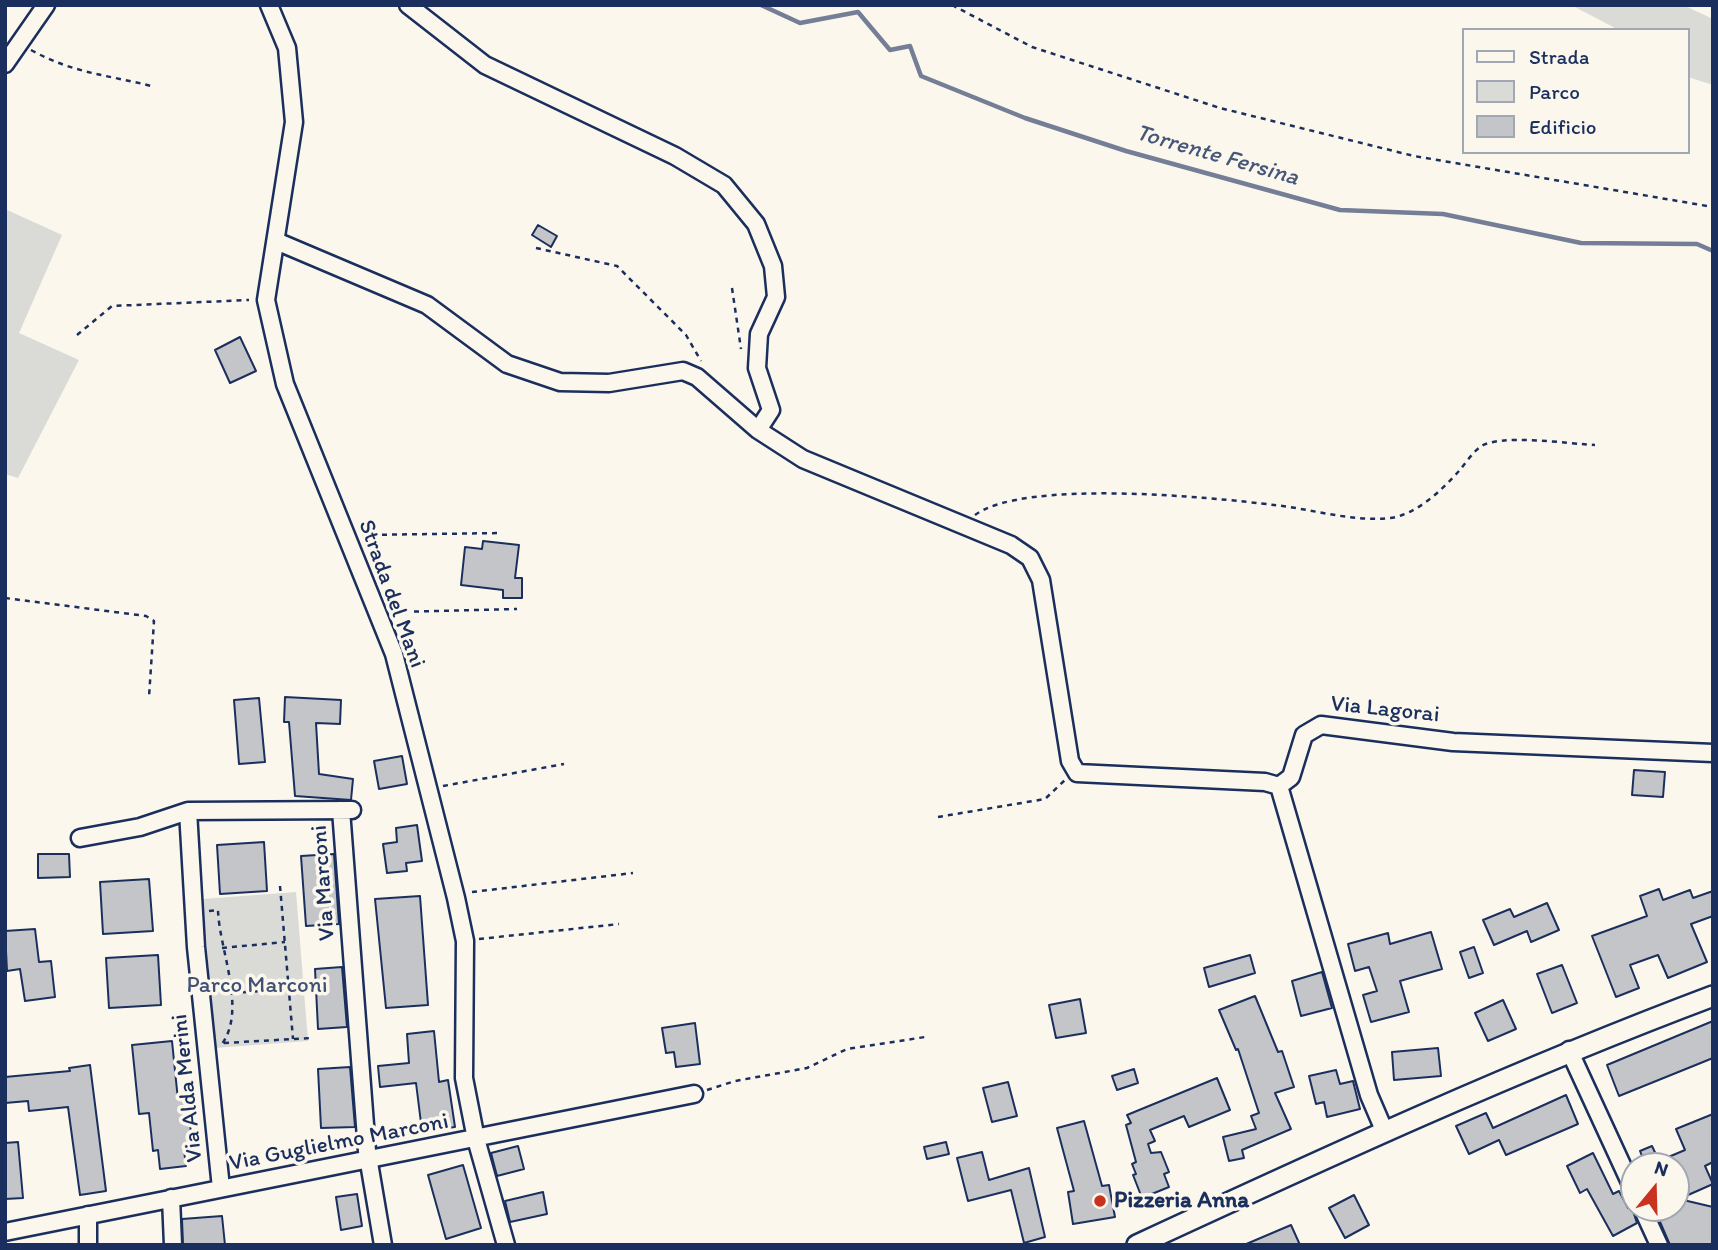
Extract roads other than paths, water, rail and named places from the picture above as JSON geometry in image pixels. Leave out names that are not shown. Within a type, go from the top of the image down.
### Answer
[{"type":"main road","points":[[1137,1245],[1384,1130],[1569,1050],[1713,996]]},
{"type":"street","points":[[5,64],[46,5]]},
{"type":"street","name":"Strada del Mani","points":[[269,5],[287,48],[294,122],[266,300],[285,384],[394,654],[456,898],[465,941],[464,1078],[475,1139],[506,1245]]},
{"type":"street","points":[[408,5],[485,65],[675,156],[724,185],[756,223],[773,266],[776,297],[759,334],[757,368],[771,410],[758,430]]},
{"type":"street","points":[[276,241],[427,305],[507,364],[560,382],[609,383],[683,371],[697,377],[758,430],[803,459],[1011,545],[1030,558],[1041,580],[1070,761],[1077,773],[1265,782],[1279,786],[1369,1095],[1384,1130]]},
{"type":"street","name":"Via Lagorai","points":[[1279,786],[1291,777],[1304,735],[1321,725],[1453,742],[1713,753]]},
{"type":"street","name":"Via Marconi","points":[[188,811],[346,810],[368,1160],[383,1245]]},
{"type":"street","points":[[80,838],[140,827],[188,811]]},
{"type":"street","name":"Via Alda Merini","points":[[188,811],[196,947],[221,1188]]},
{"type":"street","points":[[1569,1050],[1620,1161]]},
{"type":"street","name":"Via Guglielmo Marconi","points":[[16,1235],[88,1215],[694,1094]]},
{"type":"street","points":[[171,1198],[173,1245]]},
{"type":"street","points":[[88,1215],[88,1245]]},
{"type":"street","points":[[1648,1222],[1659,1245]]},
{"type":"waterway","name":"Torrente Fersina","points":[[761,5],[800,23],[858,12],[890,50],[910,46],[921,76],[1025,118],[1126,151],[1340,210],[1443,214],[1581,243],[1697,244],[1713,251]]},
{"type":"place","name":"Pizzeria Anna","points":[[1100,1201]]},
{"type":"park label","name":"Parco Marconi","points":[[257,986]]}]
